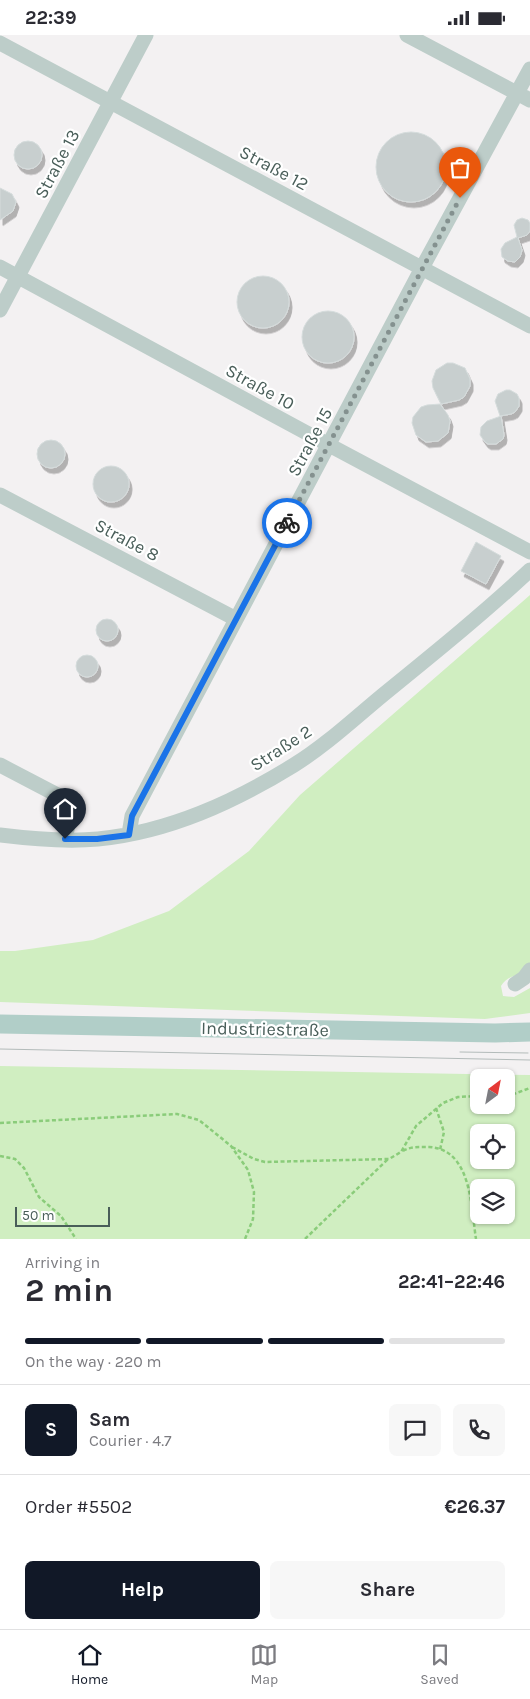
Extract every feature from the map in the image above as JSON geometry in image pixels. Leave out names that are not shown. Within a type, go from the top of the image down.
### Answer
[{"type":"main road","name":"Industriestraße","points":[[0,1024],[475,1033],[530,1032]]},
{"type":"street","name":"Straße 13","points":[[0,310],[146,35]]},
{"type":"street","points":[[407,35],[524,97]]},
{"type":"street","name":"Straße 12","points":[[0,43],[530,326]]},
{"type":"street","name":"Straße 15","points":[[129,835],[132,816],[422,269],[524,97],[530,69]]},
{"type":"street","name":"Straße 10","points":[[0,267],[530,552]]},
{"type":"street","name":"Straße 8","points":[[0,495],[236,619]]},
{"type":"street","name":"Straße 2","points":[[0,835],[31,839],[97,839],[129,835],[177,823],[224,804],[295,765],[428,658],[530,570]]},
{"type":"street","points":[[0,765],[65,799],[70,817],[65,839]]},
{"type":"street","points":[[515,984],[524,978],[530,970]]},
{"type":"path","points":[[515,1094],[530,1088]]},
{"type":"path","points":[[401,1152],[416,1126],[443,1103],[458,1097],[470,1097]]},
{"type":"path","points":[[436,1109],[444,1132],[444,1139],[440,1150]]},
{"type":"path","points":[[0,1123],[177,1114],[199,1120],[231,1146],[254,1159],[265,1162],[390,1159]]},
{"type":"path","points":[[231,1146],[248,1170],[254,1192],[253,1219],[245,1239]]},
{"type":"path","points":[[305,1239],[390,1159],[407,1148],[433,1147],[448,1152],[460,1164],[466,1177],[476,1239]]},
{"type":"path","points":[[0,1156],[14,1159],[24,1167],[40,1197],[61,1216],[76,1239]]},
{"type":"green space","points":[[530,595],[530,965],[523,974],[511,977],[501,986],[503,996],[514,997],[530,988],[530,1013],[485,1019],[0,1002],[0,951],[15,951],[93,940],[169,911],[249,851],[300,795]]},
{"type":"green space","points":[[0,1066],[470,1074],[470,1114],[515,1114],[515,1075],[530,1075],[530,1239],[0,1239]]},
{"type":"building","points":[[418,132],[431,138],[440,147],[444,153],[446,167],[444,181],[436,192],[425,200],[404,202],[397,200],[386,192],[378,181],[376,160],[378,153],[386,142],[397,134]]},
{"type":"building","points":[[28,141],[38,145],[42,155],[38,165],[28,169],[18,165],[14,155],[18,145]]},
{"type":"building","points":[[0,188],[12,194],[16,202],[13,211],[0,220]]},
{"type":"building","points":[[522,218],[530,223],[530,231],[527,235],[518,238],[522,250],[520,257],[515,262],[508,261],[502,257],[501,249],[505,243],[517,237],[514,225],[517,220]]},
{"type":"building","points":[[263,276],[273,278],[281,284],[287,292],[289,302],[287,312],[281,320],[273,326],[263,328],[253,326],[245,320],[239,312],[237,302],[239,292],[245,284],[253,278]]},
{"type":"building","points":[[328,311],[338,313],[346,319],[352,327],[354,337],[352,347],[346,355],[338,361],[328,363],[318,361],[310,355],[304,347],[302,337],[304,327],[310,319],[318,313]]},
{"type":"building","points":[[447,363],[453,363],[465,368],[470,379],[470,386],[464,397],[441,404],[433,388],[432,381],[436,370]]},
{"type":"building","points":[[506,390],[517,394],[519,406],[515,412],[500,416],[495,401],[498,394]]},
{"type":"building","points":[[440,404],[450,421],[448,433],[438,441],[426,442],[416,435],[412,423],[413,417],[421,407]]},
{"type":"building","points":[[501,416],[503,439],[496,444],[488,444],[480,435],[481,427],[487,421]]},
{"type":"building","points":[[51,440],[61,444],[65,454],[61,464],[51,468],[41,464],[37,454],[41,444]]},
{"type":"building","points":[[111,466],[118,467],[124,471],[128,477],[128,491],[124,497],[118,501],[111,502],[104,501],[98,497],[94,491],[93,484],[94,477],[98,471],[104,467]]},
{"type":"building","points":[[476,542],[501,556],[486,584],[461,571]]},
{"type":"building","points":[[107,619],[115,622],[118,630],[115,638],[107,641],[99,638],[96,630],[99,622]]},
{"type":"building","points":[[87,655],[95,658],[98,666],[95,674],[87,677],[79,674],[76,666],[79,658]]},
{"type":"tram line","points":[[0,1049],[530,1060]]},
{"type":"tram line","points":[[460,1052],[528,1053]]},
{"type":"way so far","points":[[287,523],[460,198]]},
{"type":"route","points":[[65,839],[97,839],[129,835],[132,816],[287,523]]}]
